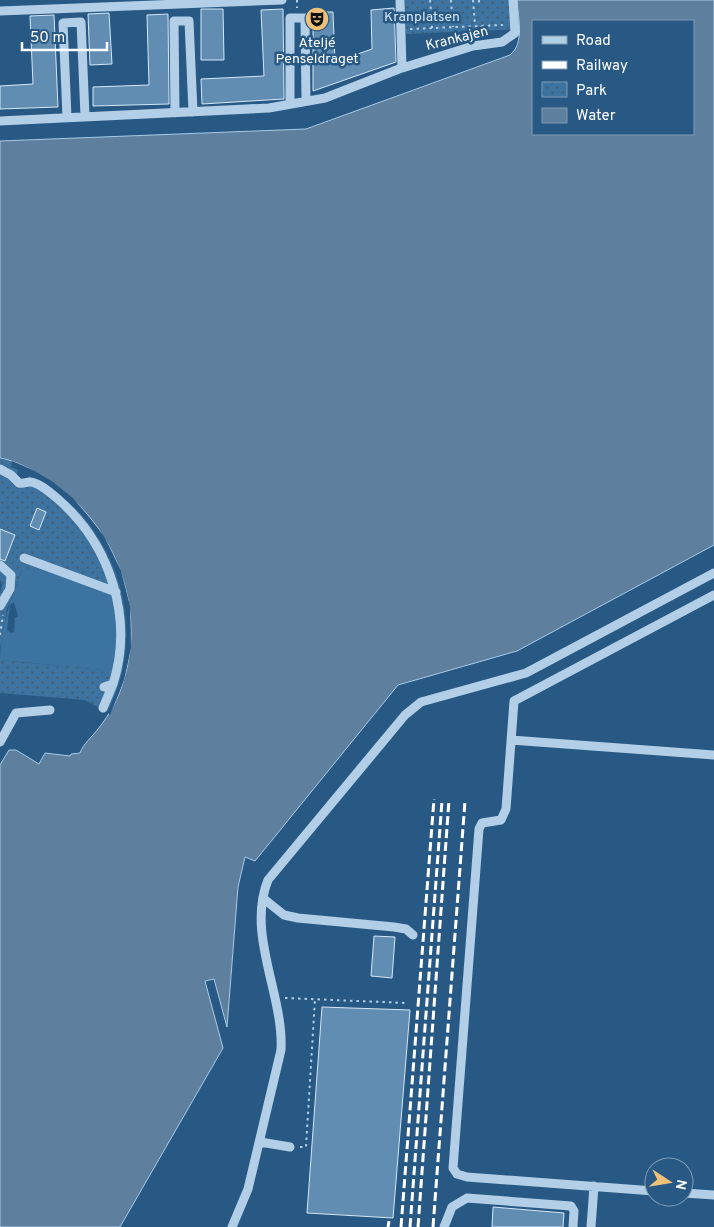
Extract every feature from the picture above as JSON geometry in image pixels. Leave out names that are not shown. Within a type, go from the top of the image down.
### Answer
[{"type":"street","points":[[0,11],[282,0]]},
{"type":"street","points":[[400,0],[402,68]]},
{"type":"street","name":"Krankajen","points":[[0,120],[269,108],[324,98],[402,68],[473,46],[502,42],[515,33],[513,0]]},
{"type":"street","points":[[290,104],[290,18],[305,18],[306,101]]},
{"type":"street","points":[[175,113],[174,22],[189,21],[192,112]]},
{"type":"street","points":[[67,117],[63,22],[81,22],[85,116]]},
{"type":"street","points":[[0,469],[11,475],[19,483],[30,482],[35,484],[67,508],[83,525],[96,545],[116,592],[121,637],[120,655],[108,686],[103,708]]},
{"type":"street","points":[[24,558],[116,592]]},
{"type":"street","points":[[0,565],[11,575],[10,589],[0,606]]},
{"type":"street","points":[[232,1227],[248,1189],[281,1050],[282,1029],[264,949],[264,899],[268,880],[405,715],[421,702],[526,673],[714,573]]},
{"type":"street","points":[[644,1190],[467,1176],[457,1174],[453,1168],[479,829],[482,823],[501,820],[506,810],[514,701],[714,595]]},
{"type":"street","points":[[0,742],[16,713],[50,710]]},
{"type":"street","points":[[511,740],[714,755]]},
{"type":"street","points":[[264,899],[284,915],[394,927],[406,929],[413,934]]},
{"type":"street","points":[[260,1142],[290,1147]]},
{"type":"street","points":[[591,1227],[594,1186]]},
{"type":"street","points":[[694,1194],[714,1196]]},
{"type":"street","points":[[444,1227],[452,1207],[467,1198],[570,1206],[574,1211],[573,1227]]},
{"type":"path","points":[[430,0],[432,28]]},
{"type":"path","points":[[451,0],[453,27]]},
{"type":"path","points":[[473,0],[475,26]]},
{"type":"path","points":[[409,29],[504,25]]},
{"type":"path","points":[[481,31],[482,26]]},
{"type":"path","points":[[275,998],[407,1003]]},
{"type":"path","points":[[290,1147],[306,1147],[315,999]]},
{"type":"green space","name":"Kranplatsen","points":[[405,0],[517,0],[519,29],[406,34]]},
{"type":"green space","points":[[0,459],[12,462],[11,467],[18,470],[17,475],[20,479],[26,480],[29,476],[59,494],[84,518],[103,546],[117,578],[125,611],[126,646],[120,680],[107,712],[85,700],[0,693],[0,660],[104,670],[102,679],[109,676],[115,664],[117,619],[113,599],[109,593],[34,565],[30,573],[22,570],[7,609],[0,648],[0,594],[2,585],[0,579]]},
{"type":"green space","points":[[33,564],[109,593],[116,608],[118,632],[117,656],[115,666],[110,675],[102,680],[103,670],[0,660],[4,625],[10,603],[22,570]],"holes":[[[14,602],[18,616],[15,618],[14,632],[11,633],[7,630],[10,605]]]},
{"type":"water","points":[[517,0],[714,0],[714,545],[517,651],[398,685],[255,861],[245,857],[238,887],[227,1027],[214,979],[205,981],[223,1048],[120,1227],[0,1227],[0,765],[9,750],[16,750],[39,764],[45,753],[70,756],[71,754],[80,753],[114,706],[120,693],[130,651],[131,622],[127,593],[118,566],[106,540],[89,516],[69,495],[45,478],[12,461],[0,458],[0,141],[306,129],[510,55],[518,44]]},
{"type":"pier","points":[[12,461],[35,471],[73,498],[104,536],[121,571],[130,606],[131,648],[124,680],[110,715],[108,713],[122,679],[128,648],[127,606],[119,572],[102,537],[71,500],[26,468],[12,463]]},
{"type":"building","points":[[394,8],[396,62],[313,91],[313,12],[333,12],[335,62],[372,49],[371,10]]},
{"type":"building","points":[[201,9],[223,9],[224,60],[201,60]]},
{"type":"building","points":[[283,9],[284,99],[202,104],[201,79],[264,76],[261,10]]},
{"type":"building","points":[[109,13],[112,64],[90,65],[88,14]]},
{"type":"building","points":[[168,14],[169,104],[93,106],[93,87],[149,85],[147,15]]},
{"type":"building","points":[[54,15],[58,107],[0,109],[0,86],[33,84],[30,16]]},
{"type":"building","points":[[37,508],[46,512],[39,530],[30,526]]},
{"type":"building","points":[[0,529],[15,535],[5,561],[0,559]]},
{"type":"building","points":[[374,936],[395,937],[392,978],[371,976]]},
{"type":"building","points":[[322,1007],[410,1010],[393,1218],[307,1213]]},
{"type":"building","points":[[493,1207],[564,1213],[563,1227],[492,1227]]},
{"type":"railway","points":[[401,1227],[434,799]]},
{"type":"railway","points":[[418,1227],[449,800]]},
{"type":"railway","points":[[410,1227],[442,801]]},
{"type":"railway","points":[[433,1227],[465,801]]},
{"type":"railway","points":[[388,1227],[389,1221]]},
{"type":"place","name":"Ateljé Penseldraget","points":[[317,19]]}]
